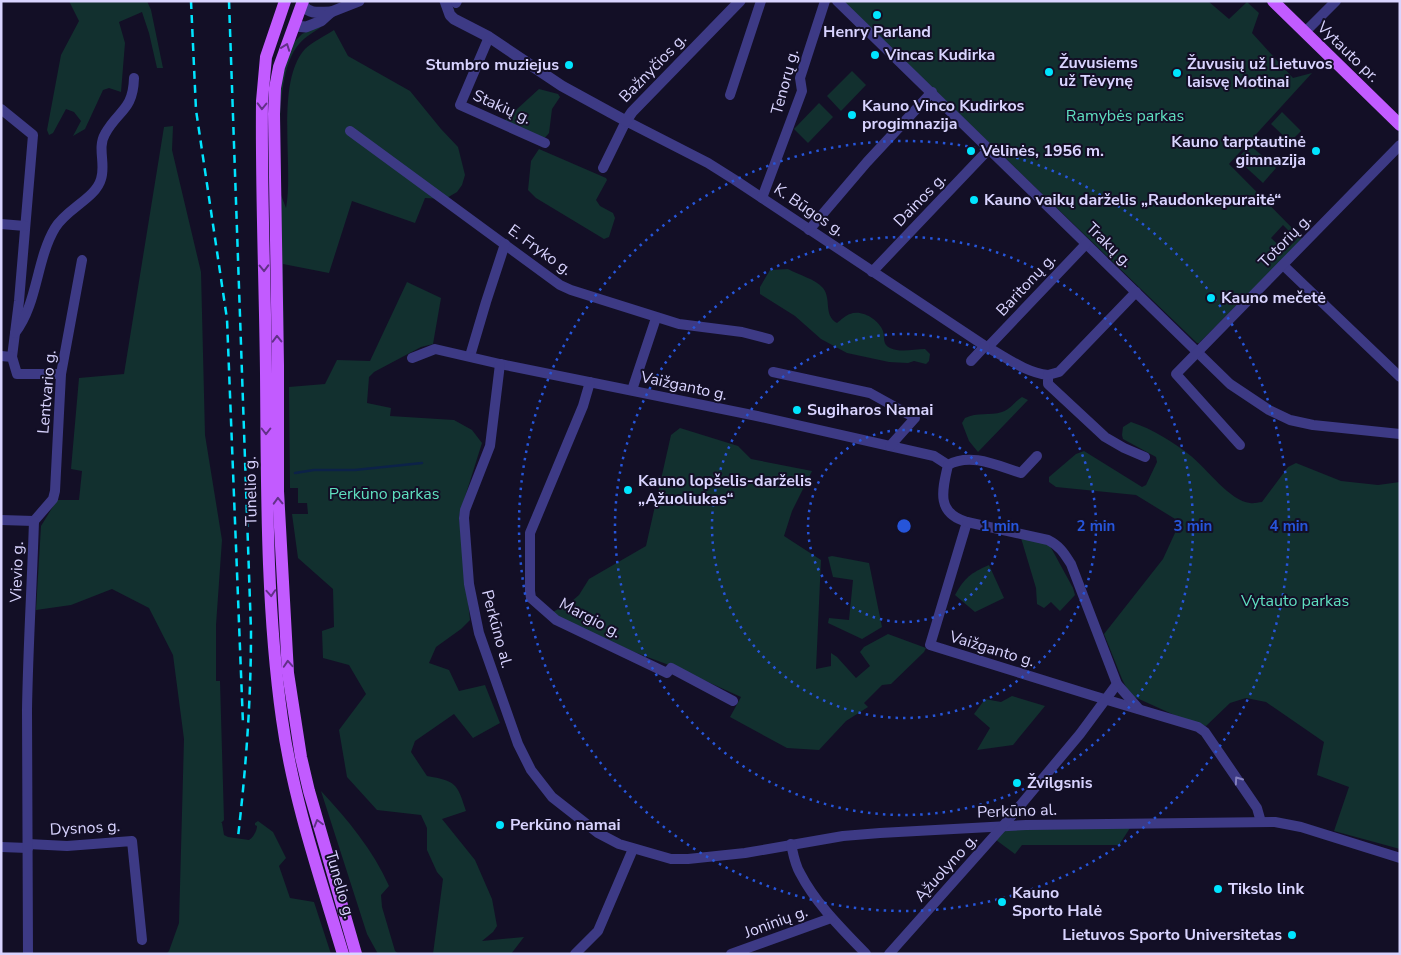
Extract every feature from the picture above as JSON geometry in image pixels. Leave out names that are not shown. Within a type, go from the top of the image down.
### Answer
[{"type":"main road","name":"Tunelio g.","points":[[285,1],[266,58],[262,108],[267,492],[277,674],[282,721],[299,800],[343,954]]},
{"type":"main road","name":"Vytauto pr.","points":[[1273,1],[1400,125]]},
{"type":"main road","name":"Tunelio g.","points":[[302,3],[279,67],[275,88],[278,491],[288,666],[294,715],[309,791],[356,954]]},
{"type":"main road","points":[[277,21],[294,26]]},
{"type":"street","points":[[302,3],[306,10],[312,13],[331,12],[359,1]]},
{"type":"street","name":"K. Būgos g.","points":[[445,1],[450,15],[454,19],[489,37],[562,86],[708,163],[987,346],[1020,366],[1037,374],[1048,375]]},
{"type":"street","name":"Bažnyčios g.","points":[[603,168],[632,112],[740,1]]},
{"type":"street","points":[[730,95],[761,1]]},
{"type":"street","name":"Tenorų g.","points":[[762,198],[802,91],[800,78],[825,1]]},
{"type":"street","name":"Trakų g.","points":[[837,1],[1230,384],[1269,410],[1290,420],[1400,434]]},
{"type":"street","points":[[1304,32],[1336,1]]},
{"type":"street","points":[[294,26],[306,27],[321,21],[331,12]]},
{"type":"street","name":"Stakių g.","points":[[489,37],[460,105],[545,142]]},
{"type":"street","points":[[15,333],[24,320],[49,240],[56,226],[99,185],[103,171],[102,145],[105,134],[131,100],[134,91],[134,78]]},
{"type":"street","points":[[810,230],[867,162],[932,92]]},
{"type":"street","points":[[1,109],[33,135],[15,333],[7,356],[17,374],[61,374]]},
{"type":"street","name":"E. Fryko g.","points":[[350,131],[553,280],[571,290],[679,324],[742,332],[769,339]]},
{"type":"street","name":"Totorių g.","points":[[1240,445],[1176,374],[1400,145]]},
{"type":"street","name":"Dainos g.","points":[[872,272],[989,149]]},
{"type":"street","points":[[1,224],[25,226]]},
{"type":"street","points":[[470,356],[505,244]]},
{"type":"street","name":"Baritonų g.","points":[[970,362],[1086,244]]},
{"type":"street","name":"Lentvario g.","points":[[34,521],[40,512],[49,505],[55,491],[61,374],[82,260]]},
{"type":"street","points":[[1283,265],[1400,377]]},
{"type":"street","points":[[1136,292],[1059,372],[1048,375],[1048,384],[1097,430],[1113,442],[1144,457]]},
{"type":"street","points":[[632,390],[656,318]]},
{"type":"street","name":"Vaižganto g.","points":[[412,358],[434,349],[470,356],[500,364],[632,390],[934,456],[948,465]]},
{"type":"street","name":"Perkūno al.","points":[[500,364],[490,446],[465,510],[464,518],[469,584],[479,633],[518,744],[531,770],[544,788],[566,810],[598,833],[618,844],[633,850],[671,859],[688,859],[745,853],[843,836],[1003,826],[1275,822],[1301,827],[1400,858]]},
{"type":"street","points":[[773,372],[870,393],[915,418],[890,446]]},
{"type":"street","name":"Margio g.","points":[[590,382],[583,406],[530,533],[530,590],[532,598],[556,620],[668,673],[671,668],[733,701]]},
{"type":"street","points":[[1037,456],[1021,473],[975,459],[961,460],[948,465],[944,483],[944,502],[947,511],[953,517],[967,522],[1048,540],[1058,545],[1071,564],[1117,684],[1139,710]]},
{"type":"street","points":[[1,520],[34,521]]},
{"type":"street","name":"Vievio g.","points":[[28,954],[27,710],[34,521]]},
{"type":"street","name":"Vaižganto g.","points":[[967,522],[930,645],[1198,727],[1205,732],[1257,808],[1261,822]]},
{"type":"street","name":"Ąžuolyno g.","points":[[889,954],[1003,826],[1080,734],[1117,684]]},
{"type":"street","name":"Dysnos g.","points":[[1,847],[67,846],[132,841],[142,940]]},
{"type":"street","points":[[791,844],[799,872],[831,918],[866,954]]},
{"type":"street","points":[[576,954],[598,931],[633,850]]},
{"type":"street","name":"Joninių g.","points":[[731,954],[831,918]]},
{"type":"green space","points":[[69,1],[147,1],[151,10],[163,68],[157,68],[142,12],[119,22],[125,43],[121,92],[109,88],[103,90],[85,129],[73,136],[81,121],[74,112],[66,109],[53,133],[49,135],[47,130],[61,55],[79,21]]},
{"type":"green space","name":"Ramybės parkas","points":[[842,1],[1208,1],[1229,19],[1247,2],[1259,13],[1252,33],[1293,78],[1312,73],[1229,164],[1303,239],[1197,343]],"holes":[[[1283,225],[1297,239],[1285,251],[1271,238]]]},
{"type":"green space","points":[[320,25],[321,27],[299,44],[291,58],[285,75],[280,116],[280,138],[281,195],[286,208],[288,191],[287,125],[290,82],[296,64],[305,49],[334,30],[348,56],[410,91],[458,147],[465,175],[462,185],[457,192],[445,199],[425,198],[415,223],[352,201],[329,273],[283,264],[284,359],[278,114],[283,73],[293,43],[302,34]]},
{"type":"green space","points":[[852,71],[866,85],[841,111],[827,96]]},
{"type":"green space","points":[[539,89],[558,94],[560,97],[552,109],[549,133],[543,140],[504,121]]},
{"type":"green space","points":[[819,103],[833,117],[808,143],[794,129]]},
{"type":"green space","points":[[1282,112],[1301,131],[1290,142],[1271,124]]},
{"type":"green space","points":[[173,126],[172,150],[201,272],[205,435],[222,540],[216,625],[216,681],[220,681],[224,820],[221,823],[224,835],[228,837],[249,840],[255,833],[257,826],[255,823],[258,821],[273,832],[286,858],[279,866],[290,898],[314,902],[331,954],[166,954],[169,951],[179,923],[184,739],[173,655],[149,608],[112,589],[71,605],[36,610],[41,526],[57,500],[79,500],[82,471],[71,469],[79,378],[124,374],[164,127]]},
{"type":"green space","points":[[1250,145],[1276,168],[1263,183],[1237,159]]},
{"type":"green space","points":[[539,149],[606,178],[607,180],[596,200],[600,206],[613,213],[615,218],[609,237],[604,239],[536,198],[528,190],[531,161]]},
{"type":"green space","points":[[788,269],[823,288],[827,297],[830,316],[837,323],[850,314],[860,313],[870,316],[881,327],[887,346],[899,350],[925,349],[930,354],[929,361],[926,364],[914,361],[908,363],[889,362],[847,353],[821,339],[795,316],[760,294],[760,287],[770,270]]},
{"type":"green space","name":"Perkūno parkas","points":[[407,282],[441,298],[433,344],[421,347],[374,372],[369,377],[367,403],[391,408],[390,416],[454,420],[472,430],[482,443],[459,516],[470,620],[436,647],[429,663],[449,670],[459,691],[485,685],[500,723],[473,738],[454,714],[415,741],[411,752],[427,776],[450,782],[460,794],[466,811],[442,819],[475,860],[492,899],[497,926],[482,941],[524,937],[511,954],[433,954],[443,879],[437,872],[427,850],[427,828],[421,815],[377,810],[347,777],[339,730],[366,694],[349,665],[323,658],[322,631],[334,627],[333,589],[298,558],[292,514],[308,514],[307,503],[298,503],[298,488],[290,488],[289,387],[325,384],[337,360],[370,361]]},
{"type":"green space","points":[[1022,397],[1028,400],[978,452],[969,441],[962,423],[965,418],[974,415],[1002,412]]},
{"type":"green space","name":"Vytauto parkas","points":[[1131,422],[1155,432],[1177,446],[1191,456],[1227,491],[1242,501],[1250,503],[1262,502],[1288,467],[1296,463],[1341,481],[1378,485],[1400,482],[1400,849],[1334,831],[1349,787],[1317,775],[1324,742],[1266,702],[1246,698],[1230,703],[1206,726],[1181,718],[1130,695],[1104,634],[1163,559],[1180,522],[1136,495],[1056,487],[1049,482],[1049,477],[1076,454],[1084,451],[1142,487],[1146,485],[1157,462],[1156,457],[1123,439],[1123,427]]},
{"type":"green space","points":[[680,428],[738,446],[751,459],[812,471],[792,511],[784,536],[821,560],[816,669],[831,666],[831,653],[856,678],[870,666],[860,652],[864,647],[888,634],[926,648],[891,684],[882,685],[864,703],[868,707],[846,721],[819,750],[787,748],[730,717],[741,697],[677,668],[634,652],[559,617],[553,612],[579,595],[589,579],[646,546],[671,435]]},
{"type":"green space","points":[[1021,538],[1049,544],[1073,588],[1075,595],[1060,611],[1051,602],[1044,608],[1037,604],[1036,588]]},
{"type":"green space","points":[[832,556],[869,563],[882,627],[862,639],[828,623],[829,618],[849,620],[853,580],[833,577],[828,557]]},
{"type":"green space","points":[[989,565],[1004,598],[975,612],[955,595],[969,576]]},
{"type":"green space","points":[[1012,696],[1045,706],[1013,745],[977,750],[990,728],[974,714],[985,699],[1001,702]]},
{"type":"green space","points":[[321,791],[359,836],[383,873],[389,886],[381,895],[382,907],[395,951],[399,954],[378,954],[367,934]]},
{"type":"green space","points":[[1130,828],[1119,845],[1022,845],[1015,854],[996,840],[1004,829]]},
{"type":"waterway","points":[[295,473],[314,470],[355,470],[422,463]]},
{"type":"railway","points":[[191,1],[196,110],[227,319],[243,724]]},
{"type":"railway","points":[[229,1],[251,631],[248,734],[238,837]]},
{"type":"place","name":"Henry Parland","points":[[877,15]]},
{"type":"place","name":"Vincas Kudirka","points":[[875,55]]},
{"type":"place","name":"Stumbro muziejus","points":[[569,65]]},
{"type":"place","name":"Žuvusiems už Tėvynę","points":[[1049,72]]},
{"type":"place","name":"Žuvusių už Lietuvos laisvę Motinai","points":[[1177,73]]},
{"type":"place","name":"Kauno Vinco Kudirkos progimnazija","points":[[852,115]]},
{"type":"place","name":"Vėlinės, 1956 m.","points":[[971,151]]},
{"type":"place","name":"Kauno tarptautinė gimnazija","points":[[1316,151]]},
{"type":"place","name":"Kauno vaikų darželis „Raudonkepuraitė“","points":[[974,200]]},
{"type":"place","name":"Kauno mečetė","points":[[1211,298]]},
{"type":"place","name":"Sugiharos Namai","points":[[797,410]]},
{"type":"place","name":"Kauno lopšelis-darželis „Ąžuoliukas“","points":[[628,490]]},
{"type":"place","name":"Žvilgsnis","points":[[1017,783]]},
{"type":"place","name":"Perkūno namai","points":[[500,825]]},
{"type":"place","name":"Tikslo link","points":[[1218,889]]},
{"type":"place","name":"Kauno Sporto Halė","points":[[1002,902]]},
{"type":"place","name":"Lietuvos Sporto Universitetas","points":[[1292,935]]}]
